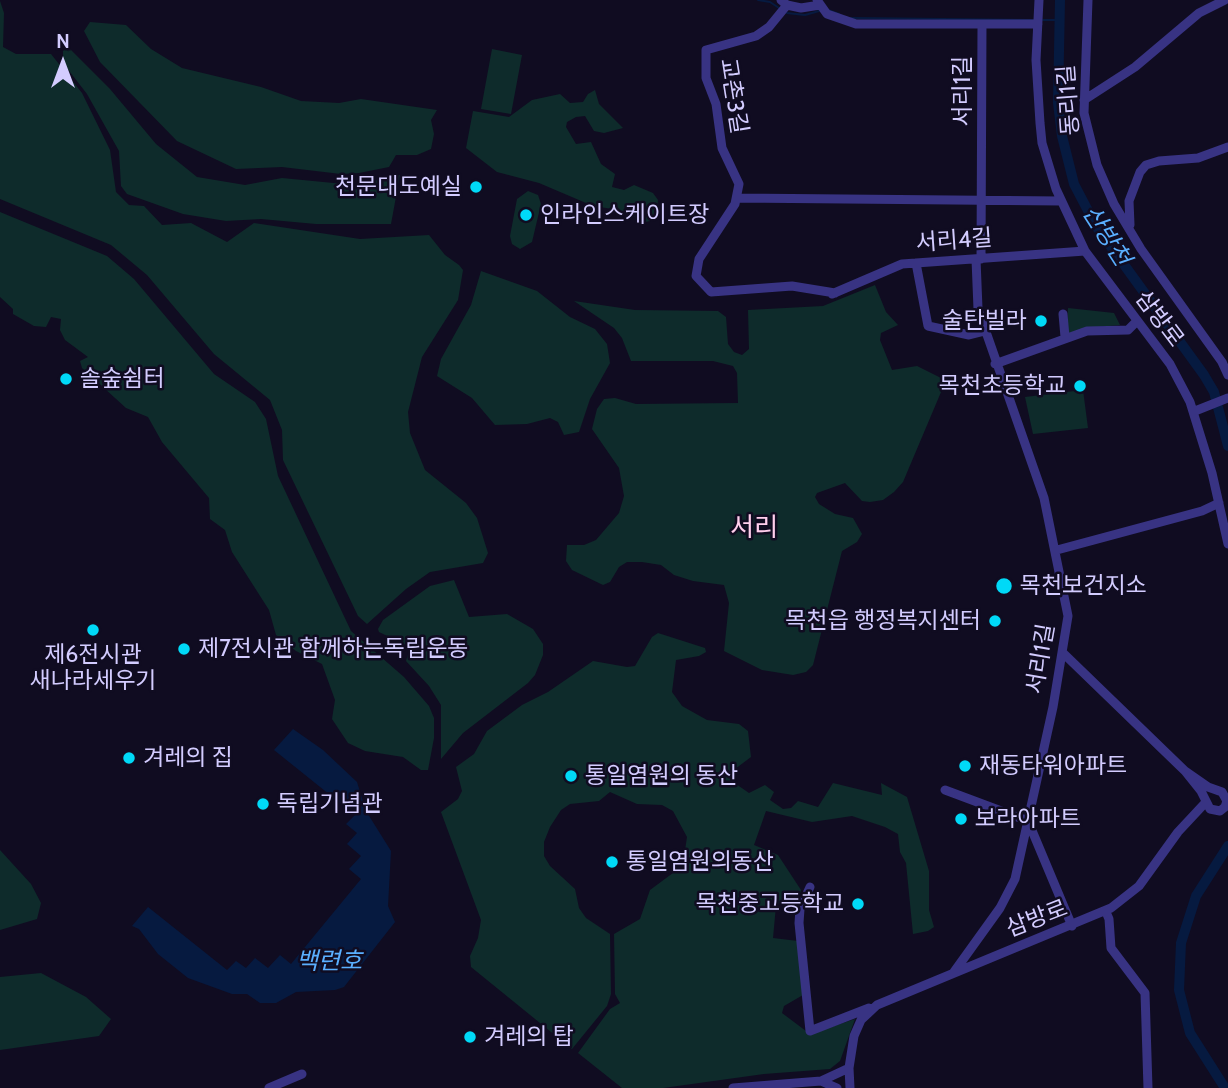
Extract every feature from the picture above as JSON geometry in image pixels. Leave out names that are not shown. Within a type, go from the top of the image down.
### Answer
[{"type":"street","name":"삼방로","points":[[1039,0],[1038,98],[1042,144],[1061,201],[1086,251],[1170,365],[1195,411],[1228,544]]},
{"type":"street","name":"동리1길","points":[[1088,0],[1084,100],[1088,133],[1097,165],[1114,204],[1130,230],[1222,362],[1228,375]]},
{"type":"street","points":[[1084,100],[1135,67],[1199,13],[1223,2]]},
{"type":"street","points":[[784,7],[821,6],[856,24],[1038,21]]},
{"type":"street","name":"교촌3길","points":[[737,198],[737,177],[722,148],[716,104],[706,78],[706,50],[756,36],[784,7]]},
{"type":"street","name":"서리1길","points":[[954,972],[1008,895],[1028,821],[1062,652],[1068,604],[1044,498],[995,365],[976,295],[982,201],[982,24]]},
{"type":"street","points":[[1130,230],[1129,201],[1140,172],[1146,165],[1159,161],[1198,158],[1228,147]]},
{"type":"street","points":[[737,198],[1061,201]]},
{"type":"street","name":"서리4길","points":[[737,198],[696,266],[696,276],[702,286],[711,292],[792,286],[833,294],[902,264],[1086,251]]},
{"type":"street","points":[[916,263],[929,326],[969,335],[985,331]]},
{"type":"street","points":[[1060,318],[1065,337]]},
{"type":"street","points":[[995,365],[1065,337],[1087,331],[1128,330],[1137,321]]},
{"type":"street","points":[[1195,411],[1228,398]]},
{"type":"street","points":[[1057,551],[1202,512],[1219,503]]},
{"type":"street","points":[[1202,512],[1221,520]]},
{"type":"street","points":[[1062,652],[1185,771],[1208,804]]},
{"type":"street","points":[[1185,771],[1221,789],[1227,804],[1208,804]]},
{"type":"street","points":[[1208,804],[1221,789]]},
{"type":"street","points":[[945,790],[1028,821],[1072,926]]},
{"type":"street","name":"삼방로","points":[[810,887],[800,909],[799,923],[810,1031],[1105,912],[1139,886],[1182,830],[1208,804]]},
{"type":"street","points":[[1105,912],[1109,919],[1111,948],[1145,993],[1148,1088]]},
{"type":"street","name":"삼방로","points":[[850,1088],[849,1068],[854,1036],[861,1020],[877,1005]]},
{"type":"street","points":[[730,1088],[821,1081],[849,1068]]},
{"type":"street","points":[[269,1088],[302,1074]]},
{"type":"street","points":[[821,1081],[836,1088]]},
{"type":"green space","points":[[0,1],[4,13],[3,47],[16,54],[51,54],[82,93],[110,150],[116,192],[129,205],[144,206],[162,225],[191,223],[227,242],[254,223],[360,239],[429,235],[445,255],[459,265],[463,270],[458,300],[422,357],[408,412],[410,433],[425,470],[466,503],[477,518],[488,553],[483,563],[430,572],[406,589],[367,624],[358,616],[283,460],[282,430],[270,400],[214,354],[147,275],[111,245],[0,199]]},
{"type":"green space","points":[[90,22],[126,25],[151,49],[182,68],[261,87],[301,101],[339,103],[361,99],[437,110],[431,120],[434,134],[431,149],[417,155],[396,155],[389,167],[359,173],[341,174],[282,167],[236,169],[177,141],[100,62],[84,31]]},
{"type":"green space","points":[[68,47],[110,89],[156,144],[197,177],[245,185],[282,178],[354,185],[400,175],[391,224],[316,224],[261,219],[226,221],[183,214],[127,194],[121,186],[119,151],[87,94],[63,63],[63,51]]},
{"type":"green space","points":[[492,49],[522,55],[511,114],[481,109]]},
{"type":"green space","points":[[595,90],[599,104],[623,128],[604,133],[594,131],[585,116],[567,122],[566,127],[576,144],[591,142],[601,164],[615,174],[612,187],[624,190],[634,185],[653,193],[658,200],[656,220],[645,222],[619,210],[593,206],[539,183],[497,172],[466,148],[473,111],[509,117],[532,100],[560,94],[570,103],[583,102],[588,94]]},
{"type":"green space","name":"인라인스케이트장","points":[[528,191],[538,195],[541,204],[532,242],[520,249],[512,244],[510,236],[517,199]]},
{"type":"green space","points":[[0,212],[107,256],[134,279],[214,374],[255,402],[266,419],[278,476],[351,631],[404,677],[429,706],[434,718],[434,738],[428,770],[421,770],[403,757],[365,751],[348,743],[332,719],[335,700],[322,664],[296,651],[276,635],[269,610],[232,552],[225,530],[210,519],[209,498],[162,442],[148,417],[126,408],[82,368],[80,361],[88,357],[65,340],[60,330],[61,319],[51,317],[46,327],[34,326],[13,314],[13,309],[0,297]]},
{"type":"green space","points":[[481,271],[537,291],[570,317],[595,329],[607,344],[610,363],[590,399],[579,432],[564,435],[558,422],[550,418],[527,424],[495,425],[472,398],[437,376],[441,359],[471,305]]},
{"type":"green space","points":[[875,285],[886,312],[898,325],[881,333],[880,340],[892,370],[917,366],[943,379],[944,385],[903,482],[894,492],[883,500],[862,501],[845,483],[817,493],[815,497],[819,504],[835,514],[853,518],[862,534],[857,542],[842,551],[813,665],[806,672],[793,675],[762,670],[724,651],[729,603],[724,585],[693,581],[674,575],[661,565],[642,562],[627,562],[619,567],[610,582],[603,585],[572,570],[566,561],[567,545],[584,545],[596,540],[619,513],[624,496],[619,468],[592,429],[597,409],[604,399],[615,398],[636,404],[738,403],[737,373],[733,366],[713,361],[631,361],[622,338],[614,328],[574,301],[635,310],[718,311],[726,317],[728,344],[734,352],[742,355],[749,349],[748,310],[823,306]]},
{"type":"green space","points":[[1068,308],[1114,313],[1120,325],[1086,328],[1067,334]]},
{"type":"green space","points":[[1083,390],[1088,428],[1033,434],[1025,397]]},
{"type":"green space","points":[[454,580],[469,617],[507,614],[533,629],[543,644],[543,655],[535,675],[528,683],[463,733],[441,759],[441,705],[429,686],[406,661],[410,647],[379,632],[378,629],[383,620],[430,586]]},
{"type":"green space","points":[[658,633],[705,648],[706,652],[699,656],[676,660],[672,692],[682,706],[707,720],[739,724],[748,731],[751,757],[735,769],[732,779],[749,793],[765,785],[774,792],[770,800],[783,809],[791,808],[798,801],[818,807],[833,783],[882,795],[881,783],[907,797],[929,871],[929,910],[934,927],[928,931],[913,934],[906,863],[900,852],[898,834],[885,827],[852,816],[812,822],[766,811],[754,845],[778,855],[801,890],[799,901],[782,901],[776,906],[773,938],[798,941],[803,995],[784,1006],[782,1013],[810,1034],[855,1019],[840,1061],[830,1069],[764,1074],[663,1088],[622,1088],[578,1053],[610,1009],[620,1003],[615,994],[614,934],[640,919],[650,890],[677,870],[684,857],[687,837],[673,811],[662,805],[637,804],[610,792],[599,801],[570,804],[561,810],[544,842],[544,856],[550,866],[575,889],[579,908],[586,918],[610,934],[611,994],[607,1006],[572,1049],[471,967],[470,956],[478,938],[481,920],[441,812],[458,799],[462,791],[456,767],[474,754],[487,731],[522,705],[548,692],[593,661],[635,666],[652,637]]},
{"type":"green space","points":[[0,850],[31,884],[41,903],[37,919],[0,930]]},
{"type":"green space","points":[[41,973],[86,997],[111,1019],[99,1036],[0,1050],[0,977]]},
{"type":"water","name":"백련호","points":[[293,729],[323,750],[357,782],[366,811],[391,851],[388,906],[395,922],[344,987],[296,992],[276,1003],[260,1003],[247,994],[232,994],[188,978],[158,954],[139,929],[132,926],[148,907],[227,970],[236,961],[246,968],[255,958],[268,968],[280,955],[291,964],[361,879],[349,869],[361,856],[347,844],[357,833],[346,824],[355,815],[274,750]]},
{"type":"waterway","points":[[758,0],[770,2],[779,8]]},
{"type":"waterway","name":"산방천","points":[[1060,0],[1058,103],[1062,136],[1074,184],[1096,226],[1214,392],[1228,446]]},
{"type":"waterway","points":[[828,10],[839,14]]},
{"type":"waterway","points":[[787,13],[805,15],[819,11]]},
{"type":"waterway","points":[[851,18],[1034,20]]},
{"type":"waterway","points":[[1043,20],[1059,20]]},
{"type":"waterway","name":"산방천","points":[[1225,1088],[1190,1033],[1179,990],[1181,943],[1196,896],[1228,846]]},
{"type":"place","name":"천문대도예실","points":[[476,187]]},
{"type":"place","name":"인라인스케이트장","points":[[526,215]]},
{"type":"place","name":"술탄빌라","points":[[1041,321]]},
{"type":"place","name":"솔숲쉼터","points":[[66,379]]},
{"type":"place","name":"목천초등학교","points":[[1080,386]]},
{"type":"place","name":"목천보건지소","points":[[1004,586]]},
{"type":"place","name":"목천읍 행정복지센터","points":[[995,621]]},
{"type":"place","name":"제6전시관 새나라세우기","points":[[93,630]]},
{"type":"place","name":"제7전시관 함께하는독립운동","points":[[184,649]]},
{"type":"place","name":"겨레의 집","points":[[129,758]]},
{"type":"place","name":"재동타워아파트","points":[[965,766]]},
{"type":"place","name":"통일염원의 동산","points":[[571,776]]},
{"type":"place","name":"독립기념관","points":[[263,804]]},
{"type":"place","name":"보라아파트","points":[[961,819]]},
{"type":"place","name":"통일염원의동산","points":[[612,862]]},
{"type":"place","name":"목천중고등학교","points":[[858,904]]},
{"type":"place","name":"겨레의 탑","points":[[470,1037]]},
{"type":"district","name":"서리","points":[[754,528]]}]
